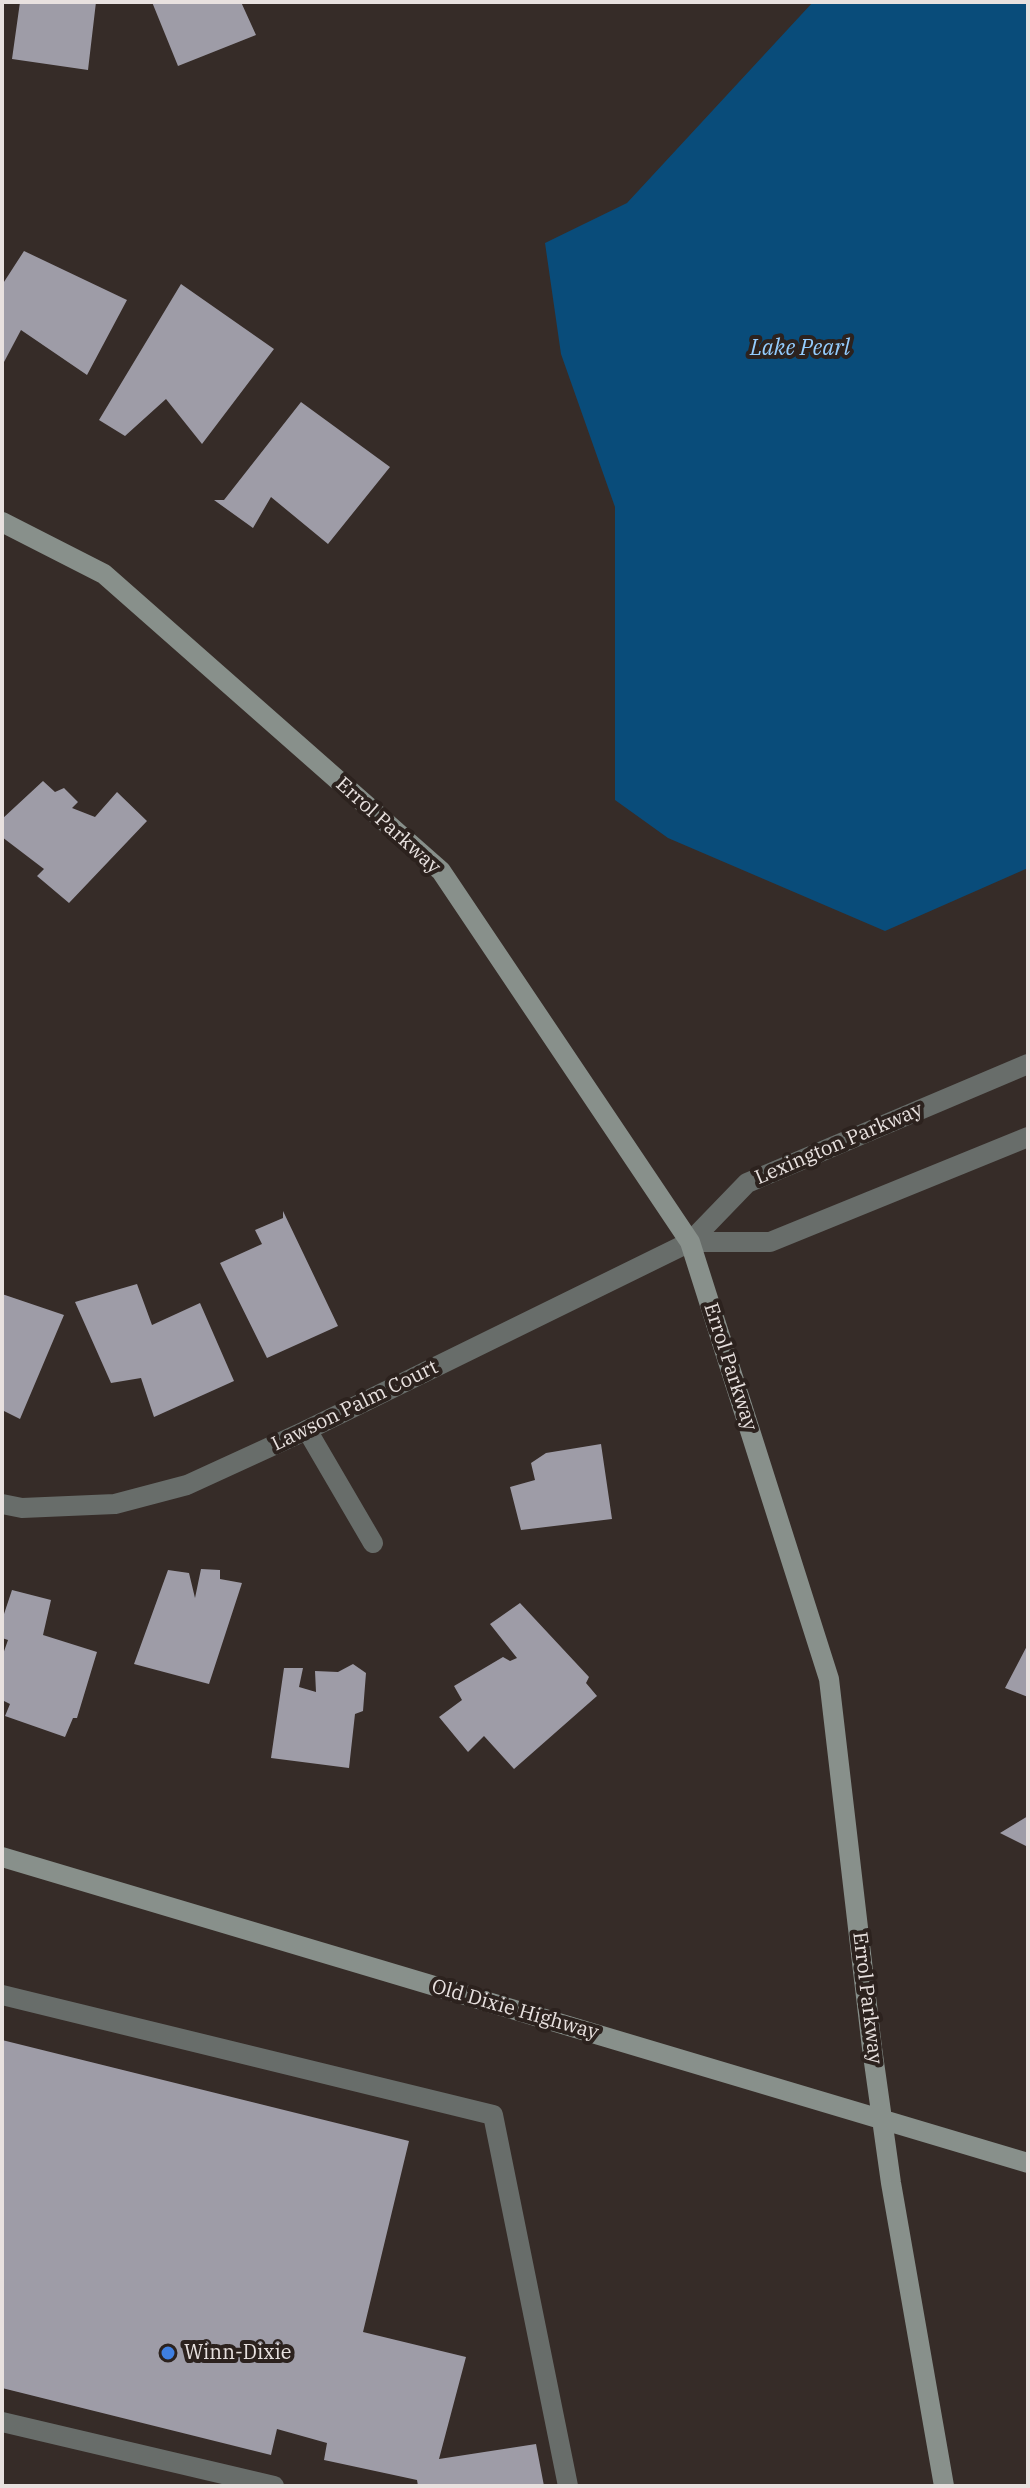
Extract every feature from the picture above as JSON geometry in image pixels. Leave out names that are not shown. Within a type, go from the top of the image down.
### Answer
[{"type":"street","name":"Errol Parkway","points":[[2,522],[104,574],[441,871],[690,1242],[829,1679],[891,2183],[944,2486]]},
{"type":"street","name":"Lexington Parkway","points":[[690,1242],[747,1183],[1028,1064]]},
{"type":"street","points":[[690,1242],[770,1242],[1028,1137]]},
{"type":"street","name":"Lawson Palm Court","points":[[2,1504],[22,1508],[115,1504],[187,1485],[307,1430],[690,1242]]},
{"type":"street","points":[[307,1430],[373,1543]]},
{"type":"street","name":"Old Dixie Highway","points":[[2,1857],[1028,2163]]},
{"type":"street","points":[[2,1995],[493,2115],[568,2486]]},
{"type":"street","points":[[2,2422],[274,2486]]},
{"type":"water","name":"Lake Pearl","points":[[813,2],[1028,2],[1028,868],[885,931],[668,838],[615,800],[615,507],[561,354],[545,243],[627,203]]},
{"type":"building","points":[[20,2],[96,2],[88,70],[12,59]]},
{"type":"building","points":[[152,2],[241,2],[256,35],[178,66]]},
{"type":"building","points":[[24,251],[127,300],[87,375],[21,330],[2,361],[2,285]]},
{"type":"building","points":[[181,284],[274,349],[202,444],[166,399],[125,436],[99,420]]},
{"type":"building","points":[[301,402],[390,467],[328,544],[271,497],[253,528],[214,500],[224,500]]},
{"type":"building","points":[[43,781],[55,792],[64,788],[78,802],[72,808],[95,817],[117,792],[147,821],[69,903],[37,876],[44,869],[2,837],[2,819]]},
{"type":"building","points":[[283,1211],[338,1326],[267,1358],[220,1263],[262,1244],[255,1230],[283,1218]]},
{"type":"building","points":[[137,1284],[152,1325],[200,1303],[234,1381],[154,1417],[141,1378],[111,1383],[75,1302]]},
{"type":"building","points":[[2,1294],[64,1315],[20,1419],[2,1410]]},
{"type":"building","points":[[601,1444],[612,1519],[521,1530],[510,1487],[535,1480],[531,1463],[546,1453]]},
{"type":"building","points":[[201,1569],[220,1570],[220,1579],[242,1583],[209,1684],[134,1664],[168,1570],[189,1573],[195,1598]]},
{"type":"building","points":[[12,1590],[51,1600],[43,1635],[97,1652],[77,1718],[73,1718],[65,1737],[5,1716],[10,1704],[2,1700],[2,1657],[8,1640],[2,1638],[2,1620]]},
{"type":"building","points":[[520,1603],[589,1677],[586,1683],[597,1696],[514,1769],[484,1736],[468,1752],[439,1717],[462,1700],[454,1686],[503,1657],[510,1661],[517,1658],[490,1624]]},
{"type":"building","points":[[1028,1644],[1028,1697],[1005,1688]]},
{"type":"building","points":[[353,1664],[366,1673],[363,1711],[355,1714],[349,1768],[271,1758],[284,1668],[303,1668],[299,1687],[316,1692],[315,1671],[338,1672]]},
{"type":"building","points":[[1028,1816],[1028,1847],[1000,1833]]},
{"type":"building","points":[[2,2040],[409,2141],[363,2332],[466,2357],[439,2459],[536,2444],[544,2486],[418,2486],[417,2480],[324,2460],[327,2443],[277,2429],[271,2455],[2,2388]]},
{"type":"place","name":"Winn-Dixie","points":[[168,2353]]}]
